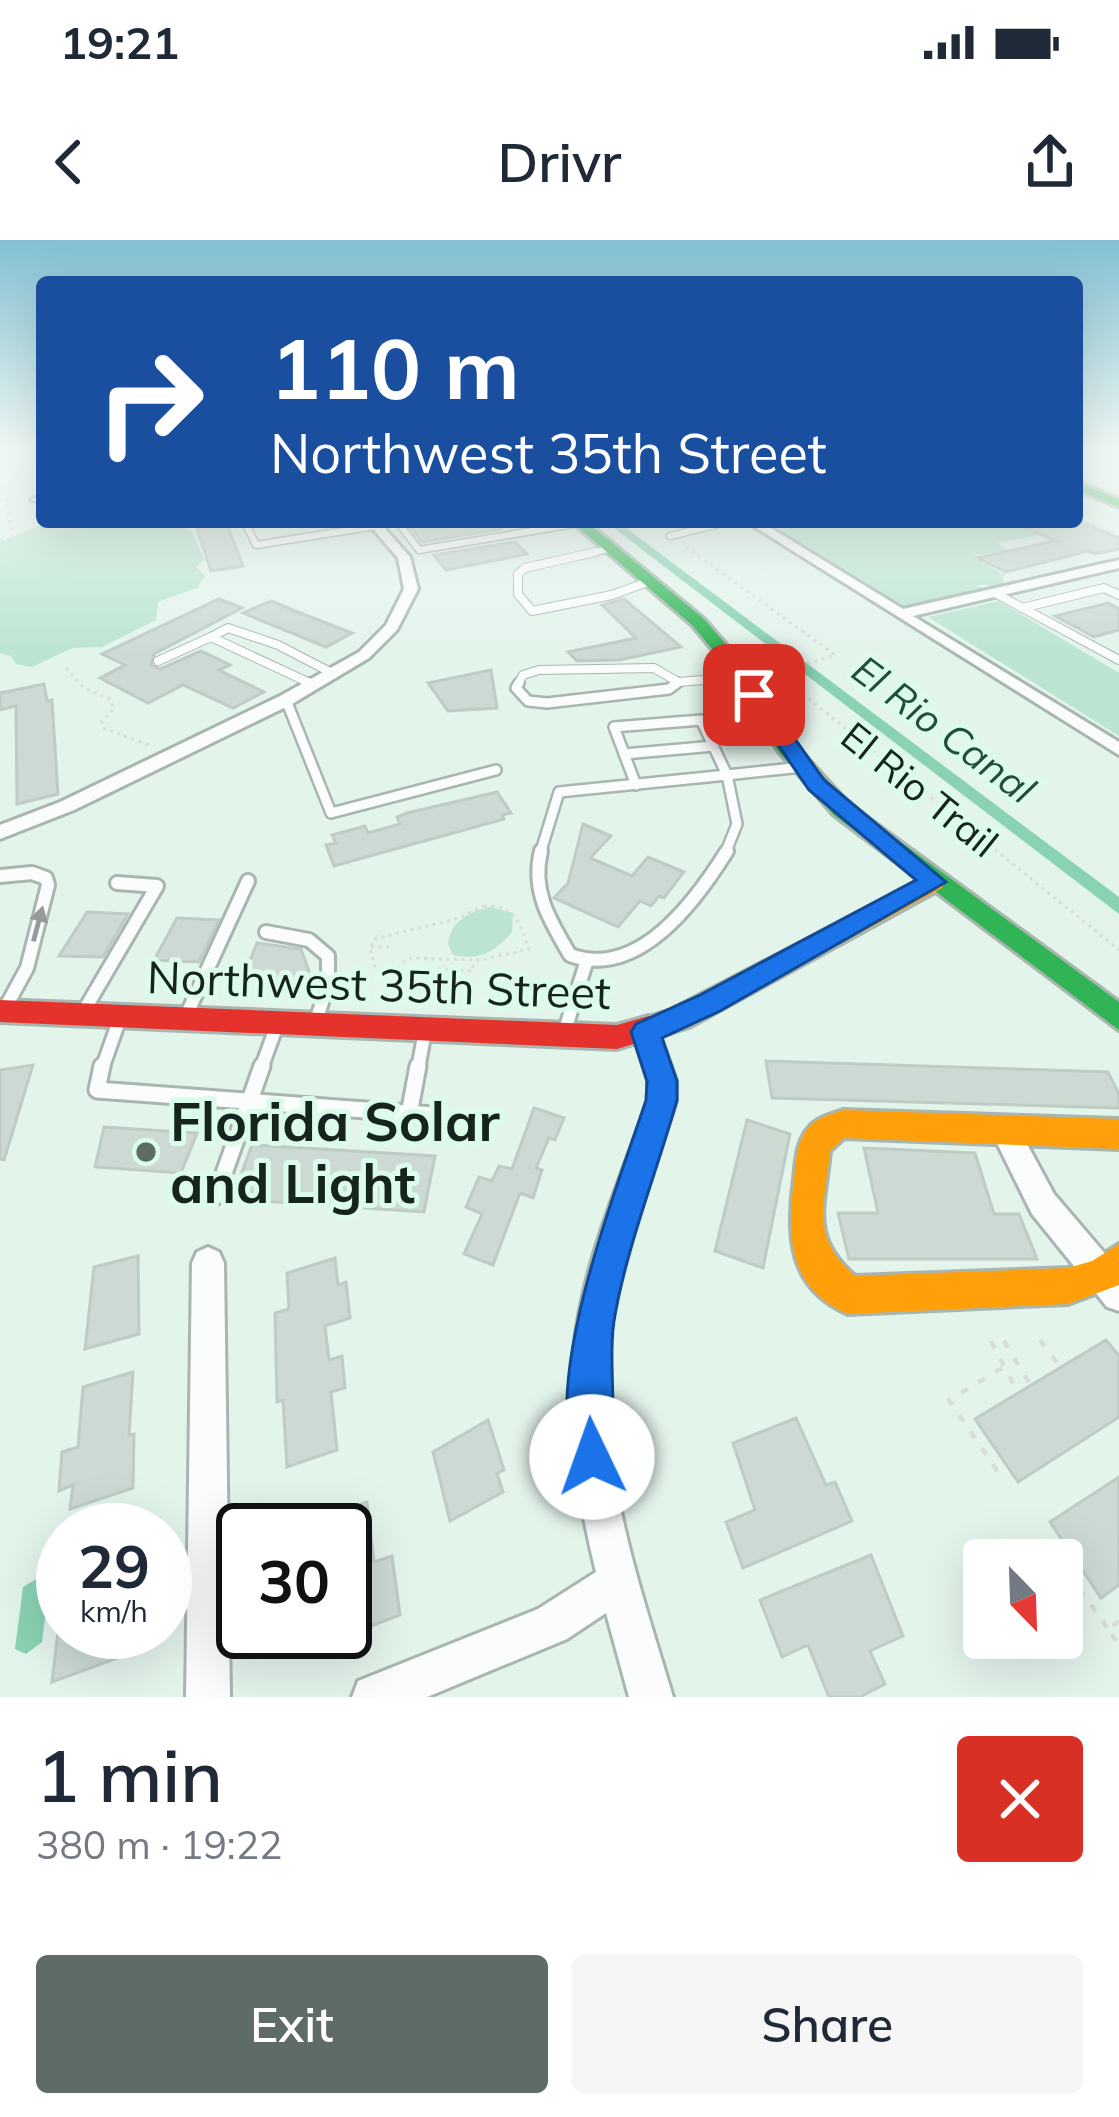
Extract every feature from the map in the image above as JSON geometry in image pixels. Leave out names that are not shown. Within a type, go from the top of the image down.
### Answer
[{"type":"street","points":[[0,832],[67,806],[286,700],[380,641],[407,602],[409,567],[378,528]]},
{"type":"street","points":[[587,528],[698,622],[742,677],[802,767],[871,835],[1119,1018]]},
{"type":"street","points":[[763,528],[1119,750]]},
{"type":"street","points":[[902,614],[1114,569]]},
{"type":"street","name":"Northwest 35th Street","points":[[2,1011],[563,1037],[646,1032],[700,1008],[933,882]]},
{"type":"street","points":[[646,1032],[662,1081],[662,1100],[603,1285],[589,1382],[592,1457],[651,1697]]},
{"type":"street","points":[[1113,1278],[1068,1286],[848,1295],[824,1278],[808,1251],[803,1221],[815,1142],[826,1130],[843,1124],[1119,1134]]},
{"type":"street","points":[[1004,1129],[1043,1204],[1113,1278]]},
{"type":"street","points":[[208,1263],[208,1697]]},
{"type":"street","points":[[374,1697],[552,1624],[619,1581]]},
{"type":"lane","points":[[248,528],[256,545],[328,528]]},
{"type":"lane","points":[[312,532],[344,528]]},
{"type":"lane","points":[[402,528],[419,550],[546,528]]},
{"type":"lane","points":[[670,536],[703,528]]},
{"type":"lane","points":[[611,548],[525,568],[518,574],[518,594],[532,611],[612,595],[652,581]]},
{"type":"lane","points":[[1022,608],[1104,588],[1119,595]]},
{"type":"lane","points":[[995,593],[1119,660]]},
{"type":"lane","points":[[158,661],[228,628],[278,645],[334,674]]},
{"type":"lane","points":[[211,637],[314,685]]},
{"type":"lane","points":[[678,682],[655,668],[539,670],[523,674],[516,688],[528,701],[547,703],[742,677]]},
{"type":"lane","points":[[286,700],[331,813],[496,770]]},
{"type":"lane","points":[[636,784],[614,728],[701,721],[727,775],[737,827],[711,880],[674,921],[638,949],[586,963],[570,956],[538,904],[534,878],[559,793],[636,784],[727,775],[802,767]]},
{"type":"lane","points":[[624,754],[714,746]]},
{"type":"lane","points":[[0,876],[40,874],[48,885],[27,968],[2,1011]]},
{"type":"lane","points":[[185,1019],[248,881]]},
{"type":"lane","points":[[82,1015],[157,886],[117,883]]},
{"type":"lane","points":[[266,932],[303,934],[324,950],[332,976],[314,1025]]},
{"type":"lane","points":[[563,1037],[586,963]]},
{"type":"lane","points":[[121,1016],[108,1041],[98,1090],[433,1115]]},
{"type":"lane","points":[[217,1196],[277,1024]]},
{"type":"lane","points":[[409,1114],[425,1030]]},
{"type":"path","points":[[10,519],[13,538]]},
{"type":"path","points":[[1083,521],[1119,535]]},
{"type":"path","points":[[0,539],[74,528]]},
{"type":"path","name":"El Rio Trail","points":[[670,536],[835,655],[785,671],[782,677],[1119,950]]},
{"type":"path","points":[[982,553],[972,557],[1013,576]]},
{"type":"path","points":[[1040,557],[1058,566]]},
{"type":"path","points":[[66,668],[84,688],[110,699],[114,709],[102,721],[103,728],[147,743],[169,757]]},
{"type":"path","points":[[484,906],[507,906],[515,912],[529,949],[508,957],[474,960],[402,960],[392,972],[380,973],[370,946],[379,937],[484,906]]},
{"type":"path","points":[[432,923],[435,930]]},
{"type":"path","points":[[370,946],[389,947]]},
{"type":"path","points":[[417,959],[419,948]]},
{"type":"path","points":[[438,970],[472,971],[474,960]]},
{"type":"path","points":[[1040,1340],[1060,1367]]},
{"type":"path","points":[[991,1341],[1018,1393]]},
{"type":"path","points":[[1004,1341],[1031,1385]]},
{"type":"path","points":[[1002,1368],[949,1400],[1002,1478]]},
{"type":"path","points":[[1083,1594],[1119,1645]]},
{"type":"path","points":[[1108,1630],[1119,1621]]},
{"type":"shaded area","points":[[36,527],[183,528],[191,531],[204,559],[196,567],[205,576],[197,588],[158,602],[156,620],[102,647],[72,648],[32,667],[16,664],[11,656],[0,653],[0,542]]},
{"type":"shaded area","points":[[770,528],[1031,528],[1040,535],[997,543],[1010,551],[971,555],[1003,575],[1003,586],[976,585],[989,590],[910,608],[896,606]]},
{"type":"shaded area","points":[[999,601],[1119,673],[1119,736],[928,617]]},
{"type":"shaded area","points":[[490,907],[513,913],[512,932],[486,953],[453,955],[448,944],[457,924]]},
{"type":"shaded area","points":[[36,1579],[36,1646],[26,1654],[15,1649],[23,1587]]},
{"type":"building","points":[[1083,523],[1119,538],[1119,549],[1088,551],[1006,572],[977,558],[1055,541],[1027,528],[1083,528]]},
{"type":"building","points":[[197,528],[228,528],[243,566],[211,571]]},
{"type":"building","points":[[412,528],[501,529],[422,542]]},
{"type":"building","points":[[515,542],[527,554],[446,570],[434,555]]},
{"type":"building","points":[[219,599],[242,608],[154,654],[151,665],[160,669],[201,651],[230,665],[219,670],[264,692],[233,708],[183,685],[148,703],[100,678],[125,665],[102,654]]},
{"type":"building","points":[[624,599],[681,647],[619,660],[577,661],[568,652],[636,638],[602,605]]},
{"type":"building","points":[[271,601],[352,633],[326,647],[243,613]]},
{"type":"building","points":[[1108,603],[1119,609],[1119,630],[1094,637],[1055,616]]},
{"type":"building","points":[[491,670],[497,708],[448,711],[428,683]]},
{"type":"building","points":[[44,684],[47,701],[52,700],[58,794],[17,804],[16,706],[0,710],[0,693]]},
{"type":"building","points":[[497,792],[511,813],[502,815],[504,819],[334,866],[326,845],[336,843],[332,835],[365,826],[368,833],[400,824],[397,817],[407,813]]},
{"type":"building","points":[[583,824],[611,836],[590,858],[632,876],[648,857],[684,872],[664,898],[659,896],[651,906],[640,901],[618,927],[554,898],[568,883]]},
{"type":"building","points":[[87,912],[128,914],[103,957],[59,956]]},
{"type":"building","points":[[177,918],[219,920],[199,962],[154,960]]},
{"type":"building","points":[[257,943],[301,949],[309,971],[299,979],[243,978]]},
{"type":"building","points":[[766,1061],[1108,1072],[1119,1094],[1119,1108],[772,1098]]},
{"type":"building","points":[[33,1065],[4,1160],[0,1159],[0,1070]]},
{"type":"building","points":[[534,1108],[564,1118],[536,1168],[542,1170],[533,1198],[520,1193],[493,1265],[464,1254],[482,1214],[466,1207],[479,1177],[492,1181],[499,1166],[512,1169]]},
{"type":"building","points":[[747,1120],[790,1134],[763,1268],[715,1251]]},
{"type":"building","points":[[104,1127],[197,1133],[181,1173],[95,1167]]},
{"type":"building","points":[[252,1145],[435,1156],[424,1212],[232,1199]]},
{"type":"building","points":[[864,1148],[975,1153],[994,1214],[1019,1214],[1037,1259],[849,1259],[838,1213],[878,1213]]},
{"type":"building","points":[[138,1256],[139,1334],[85,1349],[94,1267]]},
{"type":"building","points":[[335,1258],[338,1285],[346,1282],[350,1318],[325,1326],[329,1360],[342,1356],[345,1388],[331,1392],[337,1450],[287,1467],[283,1400],[277,1402],[275,1313],[289,1309],[287,1273]]},
{"type":"building","points":[[1106,1340],[1119,1356],[1119,1417],[1018,1482],[975,1419]]},
{"type":"building","points":[[133,1372],[129,1435],[134,1434],[133,1488],[88,1503],[71,1503],[73,1485],[59,1491],[62,1452],[78,1447],[83,1387]]},
{"type":"building","points":[[796,1418],[826,1485],[835,1482],[852,1521],[743,1568],[726,1522],[755,1510],[733,1443]]},
{"type":"building","points":[[488,1420],[504,1470],[497,1473],[503,1492],[450,1521],[433,1452]]},
{"type":"building","points":[[1119,1477],[1119,1585],[1101,1598],[1083,1571],[1083,1539],[1061,1539],[1050,1522]]},
{"type":"building","points":[[372,1545],[374,1562],[392,1556],[400,1615],[372,1626]]},
{"type":"building","points":[[871,1555],[903,1636],[870,1651],[885,1684],[860,1697],[829,1697],[808,1645],[782,1657],[760,1600]]},
{"type":"building","points":[[55,1659],[115,1659],[52,1682]]},
{"type":"waterway","name":"El Rio Canal","points":[[619,528],[1119,907]]},
{"type":"traffic: fast","points":[[586,528],[698,622],[730,660],[786,748],[842,810],[1119,1018]]},
{"type":"traffic: slow","points":[[649,1028],[679,1019],[933,882]]},
{"type":"traffic: slow","points":[[1119,1134],[843,1124],[824,1132],[814,1147],[805,1229],[816,1266],[848,1295],[1068,1286],[1102,1276],[1119,1262]]},
{"type":"traffic: jam","points":[[0,1011],[617,1037],[649,1028]]},
{"type":"place","name":"Florida Solar and Light","points":[[146,1152]]},
{"type":"route","points":[[592,1457],[589,1382],[596,1315],[662,1100],[662,1081],[646,1032],[710,1003],[933,882],[871,835],[817,785],[754,695]]}]
